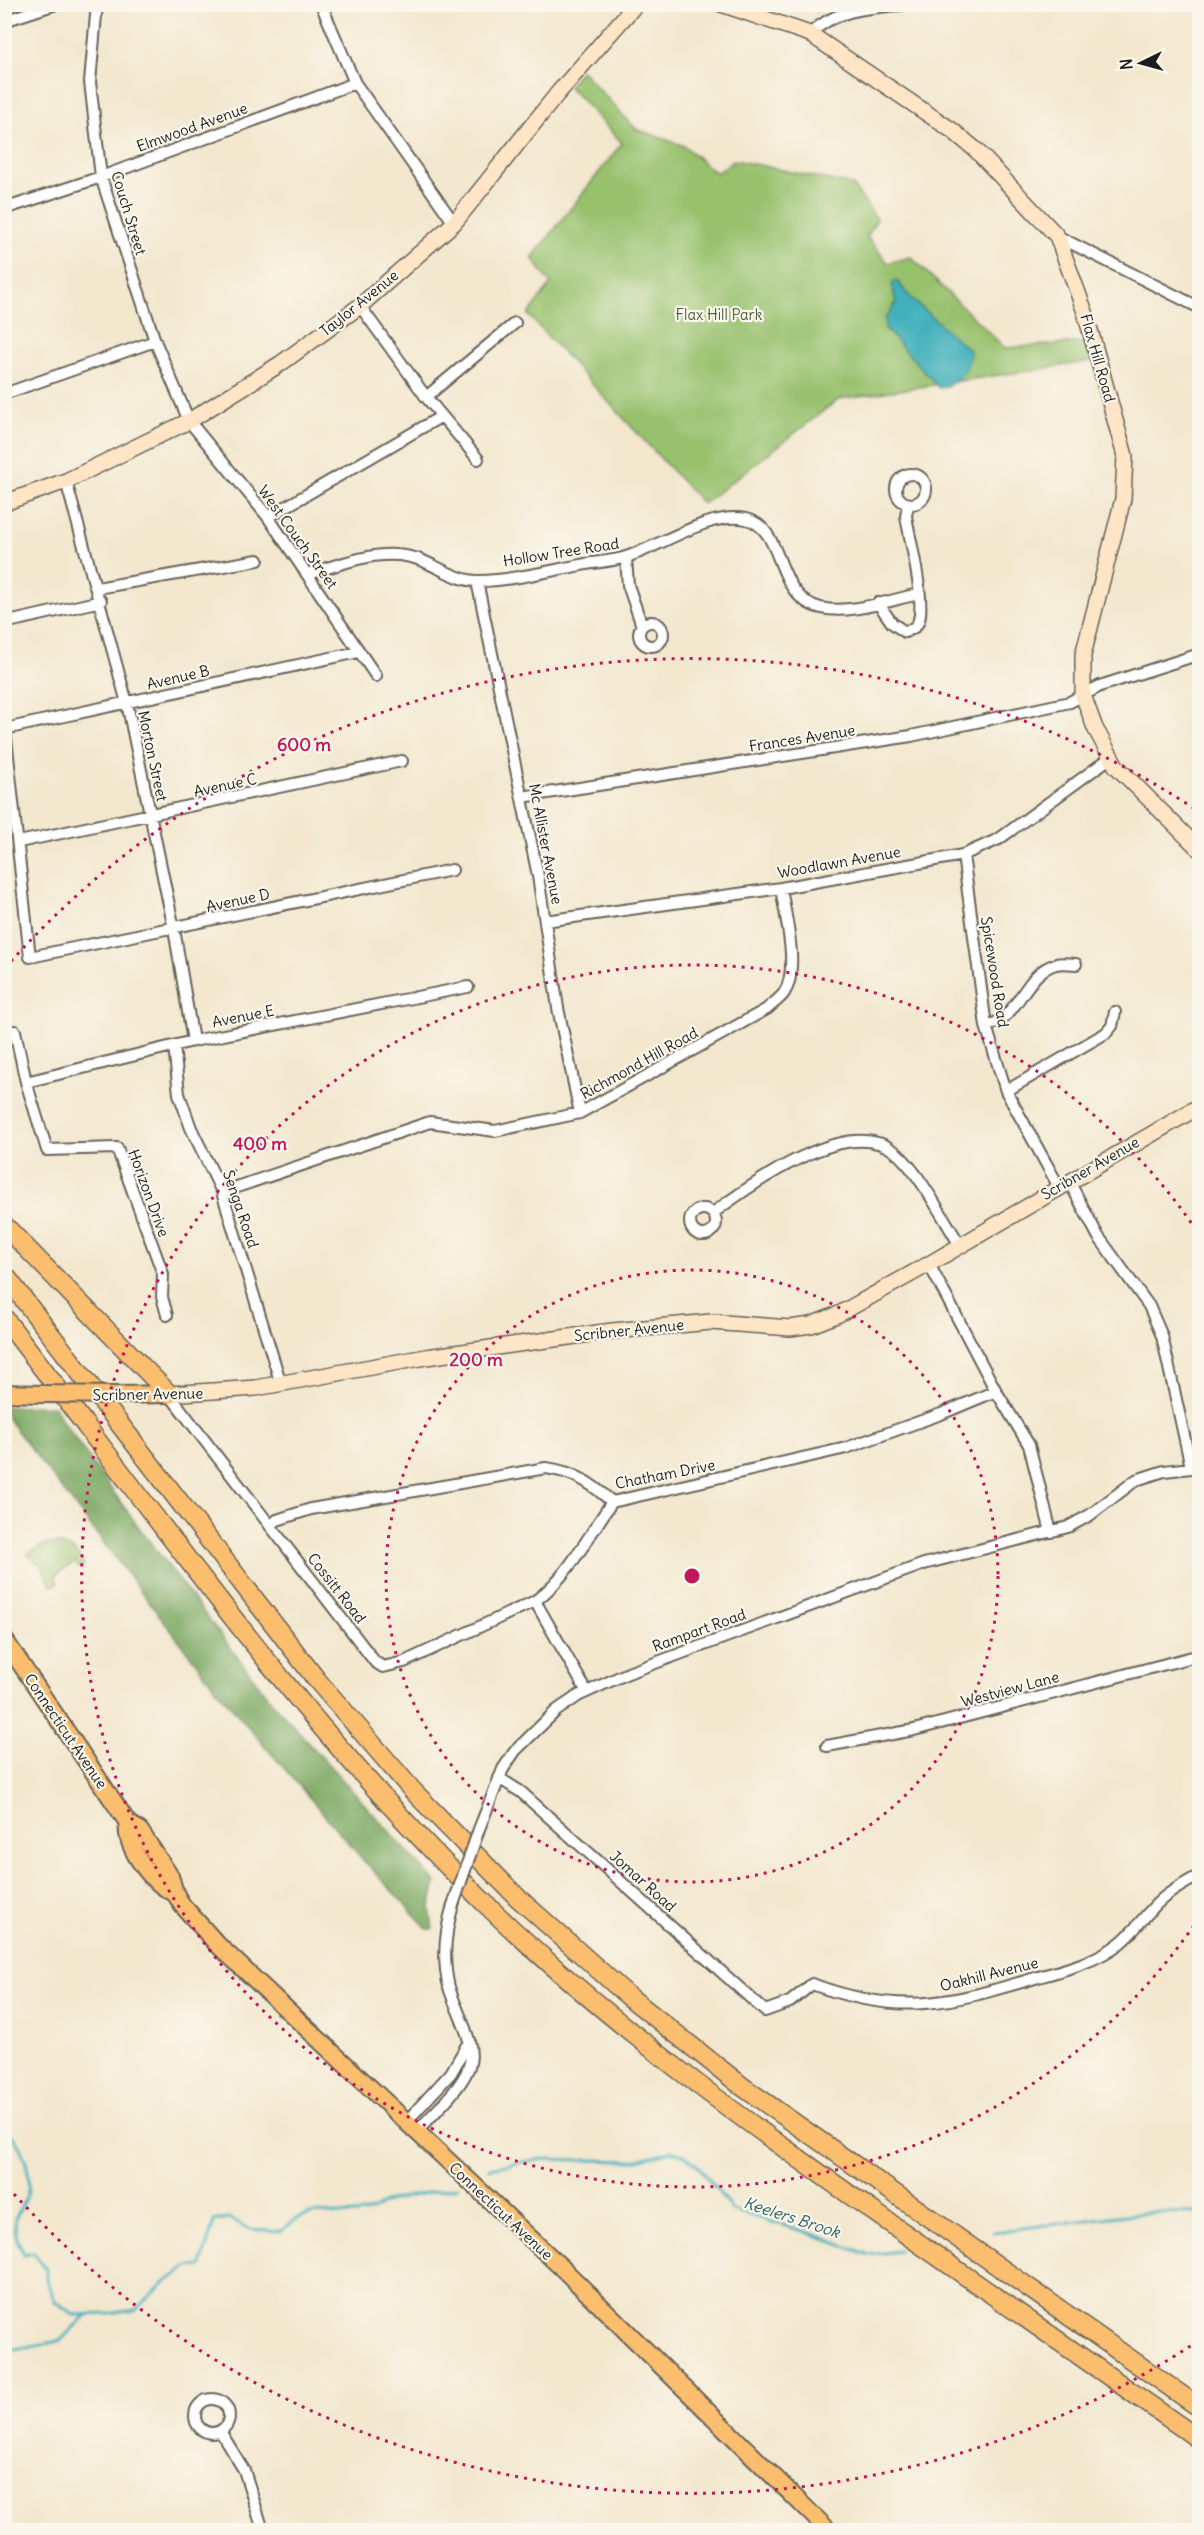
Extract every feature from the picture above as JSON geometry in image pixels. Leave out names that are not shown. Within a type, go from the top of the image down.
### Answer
[{"type":"highway","points":[[4,1225],[168,1394]]},
{"type":"highway","points":[[4,1274],[316,1679],[413,1791],[517,1897],[627,1995],[743,2087],[1200,2408]]},
{"type":"highway","points":[[4,1320],[314,1719],[418,1836],[517,1934],[621,2026],[723,2106],[1200,2440]]},
{"type":"main road","name":"Scribner Avenue","points":[[4,1393],[168,1394]]},
{"type":"main road","name":"Connecticut Avenue","points":[[4,1639],[128,1823],[129,1843],[155,1882],[165,1890],[174,1893],[217,1944],[255,1982],[561,2267],[828,2530]]},
{"type":"street","points":[[4,21],[56,4]]},
{"type":"street","name":"Couch Street","points":[[97,4],[90,82],[101,177],[155,341],[189,421]]},
{"type":"street","points":[[321,4],[355,83],[454,223]]},
{"type":"street","name":"Taylor Avenue","points":[[4,503],[66,481],[189,421],[280,364],[360,306],[454,223],[558,93],[636,4]]},
{"type":"street","name":"Flax Hill Road","points":[[721,4],[810,34],[964,139],[1057,236],[1085,312],[1125,456],[1124,499],[1083,655],[1083,695],[1110,758],[1129,782],[1200,850]]},
{"type":"street","points":[[810,34],[822,22],[851,11],[909,4]]},
{"type":"street","name":"Elmwood Avenue","points":[[4,209],[101,177],[355,83]]},
{"type":"street","points":[[1057,236],[1200,308]]},
{"type":"street","points":[[360,306],[426,397],[478,459]]},
{"type":"street","points":[[426,397],[515,323]]},
{"type":"street","points":[[4,394],[155,341]]},
{"type":"street","points":[[268,517],[441,416]]},
{"type":"street","name":"West Couch Street","points":[[189,421],[268,517],[376,676]]},
{"type":"street","name":"Morton Street","points":[[66,481],[101,601],[127,704],[174,929],[193,1041]]},
{"type":"street","points":[[878,603],[892,623],[905,632],[913,629],[919,622],[919,594],[906,516],[908,504]]},
{"type":"street","name":"Hollow Tree Road","points":[[308,574],[368,557],[398,554],[477,581],[626,558],[708,523],[745,519],[767,533],[794,591],[820,608],[843,610],[919,594]]},
{"type":"street","points":[[626,558],[628,585],[642,626]]},
{"type":"street","points":[[97,588],[258,560]]},
{"type":"street","name":"Mc Allister Avenue","points":[[477,581],[522,797],[545,921],[558,1008],[580,1113]]},
{"type":"street","points":[[4,623],[101,601]]},
{"type":"street","name":"Avenue B","points":[[5,729],[358,652]]},
{"type":"street","name":"Frances Avenue","points":[[522,797],[910,736],[1070,702],[1100,686],[1200,654]]},
{"type":"street","points":[[4,720],[20,842]]},
{"type":"street","name":"Woodlawn Avenue","points":[[545,921],[781,888],[963,855],[999,839],[1110,758]]},
{"type":"street","name":"Avenue C","points":[[20,842],[402,761]]},
{"type":"street","name":"Avenue D","points":[[20,842],[30,957],[452,870]]},
{"type":"street","name":"Spicewood Road","points":[[963,855],[986,1026],[1006,1091],[1098,1236],[1149,1306],[1162,1336],[1195,1467]]},
{"type":"street","name":"Richmond Hill Road","points":[[222,1192],[430,1122],[495,1131],[580,1113],[767,1009],[784,994],[791,977],[791,955],[781,888]]},
{"type":"street","points":[[986,1026],[995,1025],[1008,1014],[1034,976],[1056,964],[1076,964]]},
{"type":"street","name":"Avenue E","points":[[26,1082],[193,1041],[468,987]]},
{"type":"street","points":[[1006,1091],[1106,1033],[1113,1026],[1115,1012]]},
{"type":"street","points":[[4,1033],[15,1031],[26,1082]]},
{"type":"street","name":"Senga Road","points":[[174,1046],[179,1094],[191,1128],[222,1192],[281,1384]]},
{"type":"street","name":"Horizon Drive","points":[[26,1082],[47,1150],[117,1148],[163,1274],[162,1297],[166,1315]]},
{"type":"street","name":"Scribner Avenue","points":[[168,1394],[214,1392],[281,1384],[426,1357],[612,1331],[711,1322],[802,1328],[839,1314],[929,1264],[1200,1106]]},
{"type":"street","points":[[713,1213],[750,1186],[820,1149],[851,1140],[876,1143],[893,1150],[906,1162],[960,1245]]},
{"type":"street","points":[[929,1264],[996,1391],[1029,1445],[1051,1532]]},
{"type":"street","name":"Chatham Drive","points":[[270,1526],[277,1520],[312,1509],[546,1468],[568,1471],[587,1480],[612,1502],[846,1448],[941,1414],[996,1391]]},
{"type":"street","name":"Cossitt Road","points":[[168,1394],[375,1662],[383,1666],[404,1662],[535,1601],[549,1591],[612,1502]]},
{"type":"street","name":"Rampart Road","points":[[411,2128],[465,2076],[471,2054],[467,2045],[466,2028],[449,1987],[446,1933],[453,1905],[499,1778],[515,1751],[538,1726],[556,1711],[587,1692],[639,1669],[924,1564],[1051,1532],[1080,1522],[1143,1476],[1195,1467]]},
{"type":"street","points":[[535,1601],[587,1692]]},
{"type":"street","name":"Westview Lane","points":[[827,1746],[914,1730],[1200,1655]]},
{"type":"street","name":"Jomar Road","points":[[499,1778],[522,1792],[765,2011]]},
{"type":"street","name":"Oakhill Avenue","points":[[765,2011],[790,2002],[812,1984],[846,1997],[882,2004],[917,2006],[966,1999],[1067,1969],[1099,1956],[1120,1943],[1162,1899],[1200,1875]]},
{"type":"street","points":[[220,2431],[244,2470],[263,2530]]},
{"type":"green space","name":"Flax Hill Park","points":[[581,70],[636,129],[684,146],[716,173],[735,160],[852,185],[877,219],[867,237],[888,263],[911,257],[1005,348],[1087,342],[1094,361],[839,399],[703,504],[528,315],[551,284],[532,258],[622,143],[568,86]]},
{"type":"green space","points":[[55,1406],[61,1419],[134,1521],[271,1701],[436,1883],[430,1908],[433,1929],[428,1929],[364,1861],[221,1695],[7,1418],[5,1407]]},
{"type":"green space","points":[[45,1544],[58,1544],[69,1548],[78,1555],[84,1566],[79,1568],[75,1562],[55,1576],[58,1583],[51,1586],[41,1565],[27,1554]]},
{"type":"water","points":[[896,280],[911,298],[970,351],[965,370],[957,380],[946,386],[939,388],[885,328],[885,319],[896,303],[892,284]]},
{"type":"waterway","name":"Keelers Brook","points":[[4,2127],[21,2149],[27,2168],[27,2195],[15,2220],[18,2240],[24,2255],[34,2253],[46,2269],[46,2280],[55,2301],[74,2315],[135,2310],[163,2284],[188,2267],[201,2266],[214,2221],[228,2218],[249,2229],[282,2231],[303,2216],[322,2213],[352,2215],[364,2213],[390,2201],[457,2187]]},
{"type":"waterway","name":"Keelers Brook","points":[[489,2168],[539,2159],[634,2161],[671,2151],[685,2155],[700,2168],[732,2210],[807,2232],[869,2255],[899,2251]]},
{"type":"waterway","name":"Keelers Brook","points":[[994,2232],[1150,2212],[1200,2213]]},
{"type":"waterway","points":[[4,2351],[60,2341],[87,2314]]}]
